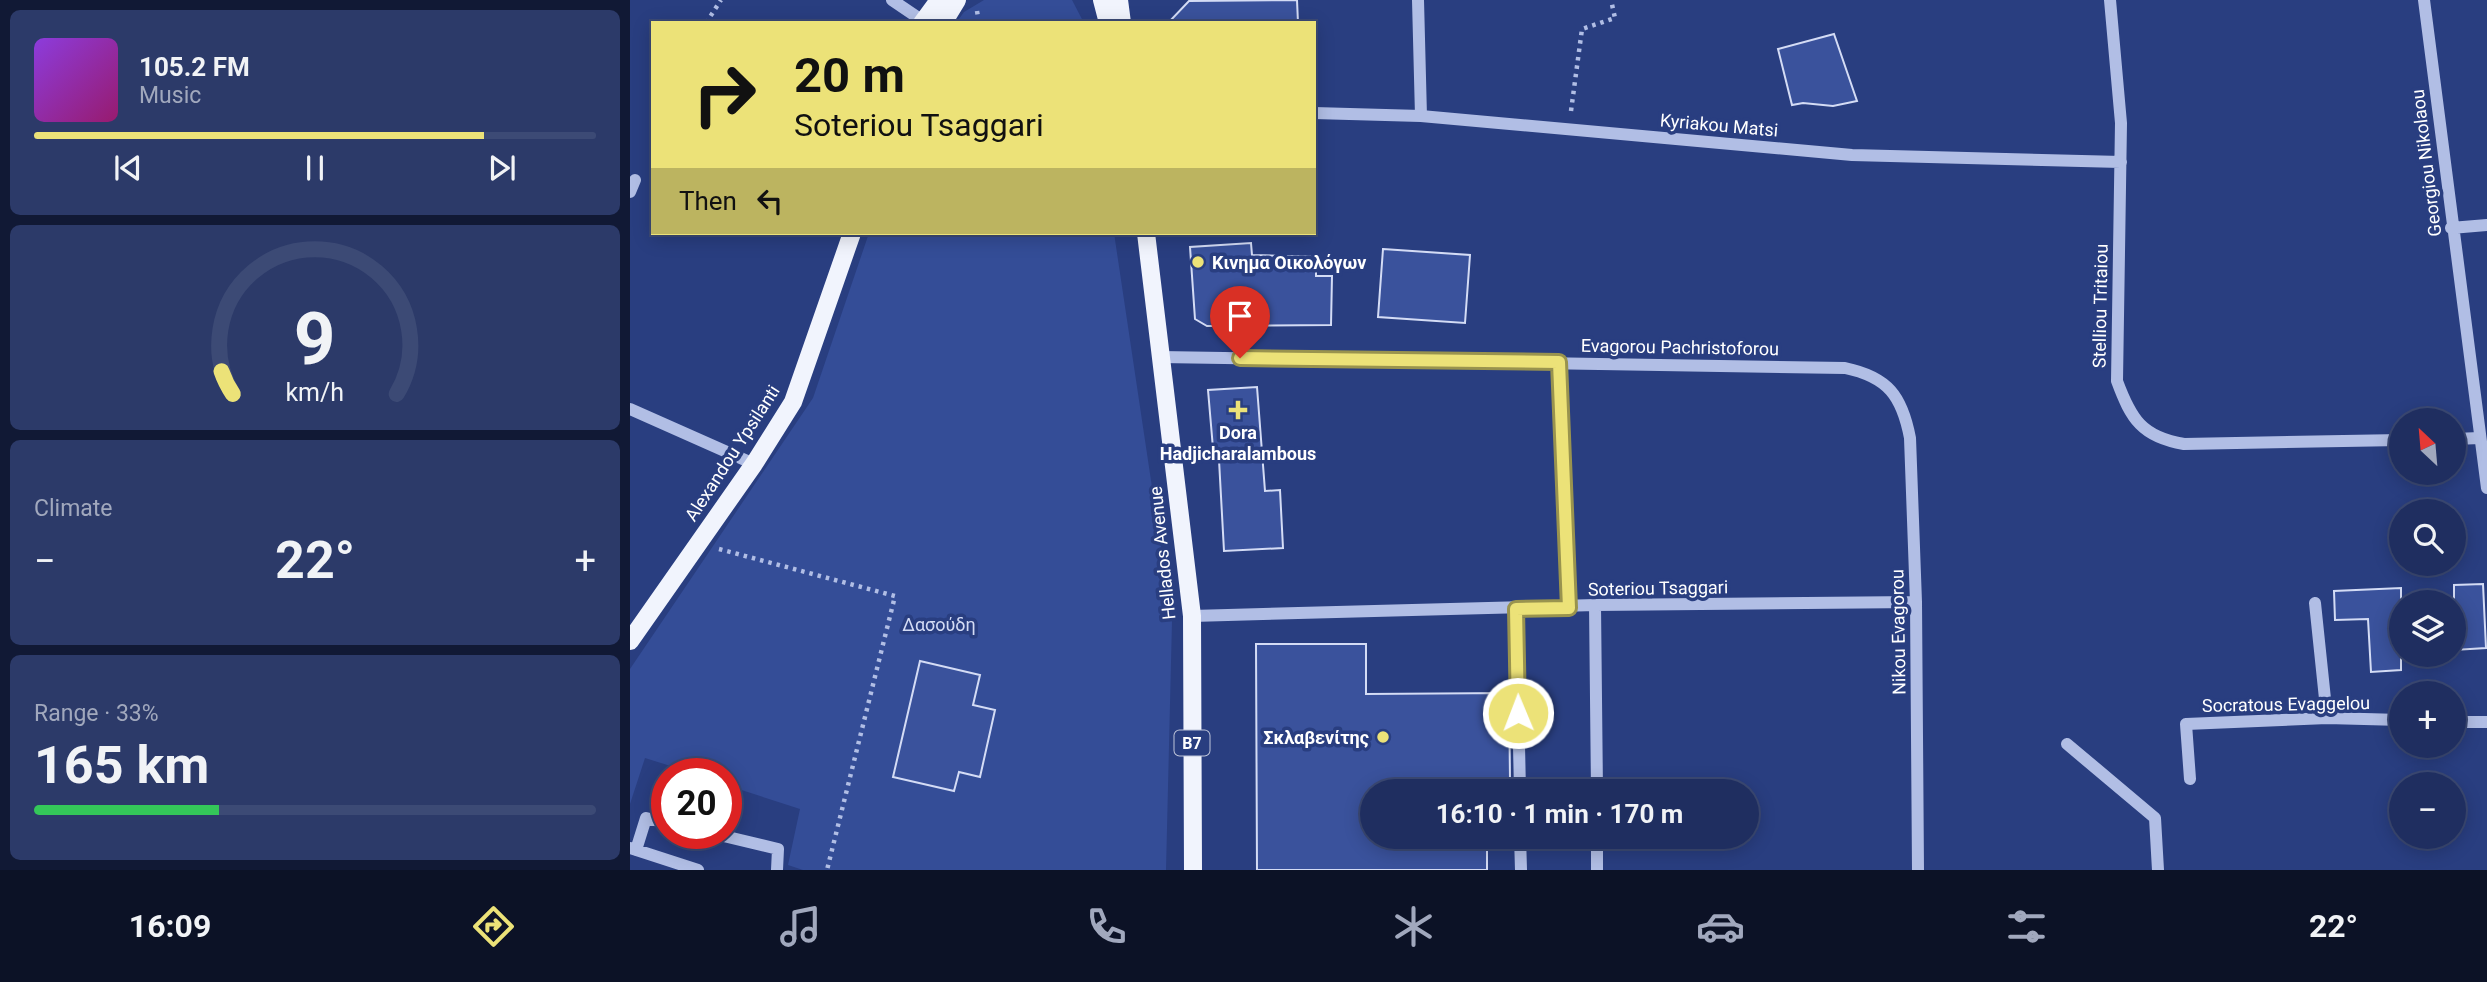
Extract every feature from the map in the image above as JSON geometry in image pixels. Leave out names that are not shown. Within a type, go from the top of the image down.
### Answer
[{"type":"main road","points":[[924,21],[939,0]]},
{"type":"main road","points":[[944,21],[957,0]]},
{"type":"main road","points":[[1101,0],[1107,21]]},
{"type":"main road","points":[[1119,0],[1122,21]]},
{"type":"main road","name":"Alexandou Ypsilanti","points":[[630,641],[754,464],[793,402],[851,235]]},
{"type":"main road","name":"Hellados Avenue","points":[[1146,235],[1192,616],[1193,870]]},
{"type":"street","points":[[892,0],[922,21]]},
{"type":"street","points":[[1418,0],[1421,116]]},
{"type":"street","name":"Stelliou Tritaiou","points":[[2110,0],[2121,123],[2117,381],[2127,407],[2141,426],[2161,440],[2184,444],[2389,440]]},
{"type":"street","name":"Georgiou Nikolaou","points":[[2424,0],[2451,228],[2487,488]]},
{"type":"street","name":"Kyriakou Matsi","points":[[1316,113],[1421,116],[1852,155],[2121,162]]},
{"type":"street","points":[[2451,228],[2487,225]]},
{"type":"street","name":"Evagorou Pachristoforou","points":[[1160,357],[1845,368],[1864,372],[1882,381],[1896,396]]},
{"type":"street","points":[[1559,362],[1569,608]]},
{"type":"street","name":"Nikou Evagorou","points":[[1896,396],[1906,416],[1910,438],[1916,602],[1918,870]]},
{"type":"street","points":[[630,409],[754,464]]},
{"type":"street","points":[[2466,439],[2480,438]]},
{"type":"street","name":"Soteriou Tsaggari","points":[[1192,616],[1569,608],[1595,605],[1916,602]]},
{"type":"street","points":[[2315,603],[2327,719]]},
{"type":"street","points":[[1595,605],[1597,779]]},
{"type":"street","points":[[1516,609],[1520,779]]},
{"type":"street","name":"Socratous Evaggelou","points":[[2190,779],[2186,724],[2327,719],[2389,720]]},
{"type":"street","points":[[2466,722],[2487,723]]},
{"type":"street","points":[[2067,744],[2155,818],[2158,870]]},
{"type":"street","points":[[651,819],[646,818],[633,849],[698,870]]},
{"type":"street","points":[[742,841],[778,849],[777,870]]},
{"type":"street","points":[[1520,849],[1521,870]]},
{"type":"street","points":[[1597,849],[1597,870]]},
{"type":"path","points":[[707,21],[721,0]]},
{"type":"path","points":[[1569,130],[1582,29],[1615,18],[1611,0]]},
{"type":"path","points":[[698,543],[895,596],[827,870]]},
{"type":"green space","points":[[984,0],[1072,0],[1083,21],[957,21],[964,12]]},
{"type":"green space","name":"Δασούδη","points":[[868,235],[1114,235],[1172,621],[1166,870],[803,870],[788,865],[800,809],[742,790],[742,758],[645,758],[630,804],[630,669],[813,398]]},
{"type":"building","points":[[1297,0],[1298,21],[1170,21],[1189,1]]},
{"type":"building","points":[[1834,34],[1857,101],[1833,106],[1803,103],[1792,105],[1778,49]]},
{"type":"building","points":[[1251,243],[1252,255],[1316,257],[1316,276],[1332,276],[1331,325],[1207,326],[1195,319],[1190,247]]},
{"type":"building","points":[[1383,249],[1470,255],[1465,323],[1378,317]]},
{"type":"building","points":[[1257,387],[1265,491],[1280,490],[1283,548],[1224,551],[1219,460],[1214,460],[1208,390]]},
{"type":"building","points":[[2483,584],[2486,648],[2466,649],[2466,590],[2454,590],[2454,585]]},
{"type":"building","points":[[2401,588],[2389,590],[2389,667],[2401,667],[2401,670],[2371,672],[2368,619],[2335,620],[2334,591]]},
{"type":"building","name":"Σκλαβενίτης","points":[[1256,644],[1366,644],[1366,694],[1509,693],[1510,779],[1360,779],[1360,849],[1487,849],[1487,870],[1257,870]]},
{"type":"building","points":[[920,661],[980,675],[973,705],[995,710],[980,777],[959,772],[954,791],[893,777]]},
{"type":"place","name":"Κινημα Οικολόγων","points":[[1198,262]]},
{"type":"place","name":"Dora Hadjicharalambous","points":[[1238,410]]},
{"type":"place","name":"Σκλαβενίτης","points":[[1383,737]]},
{"type":"route","points":[[1240,358],[1559,362],[1569,608],[1516,609],[1518,713]]}]
